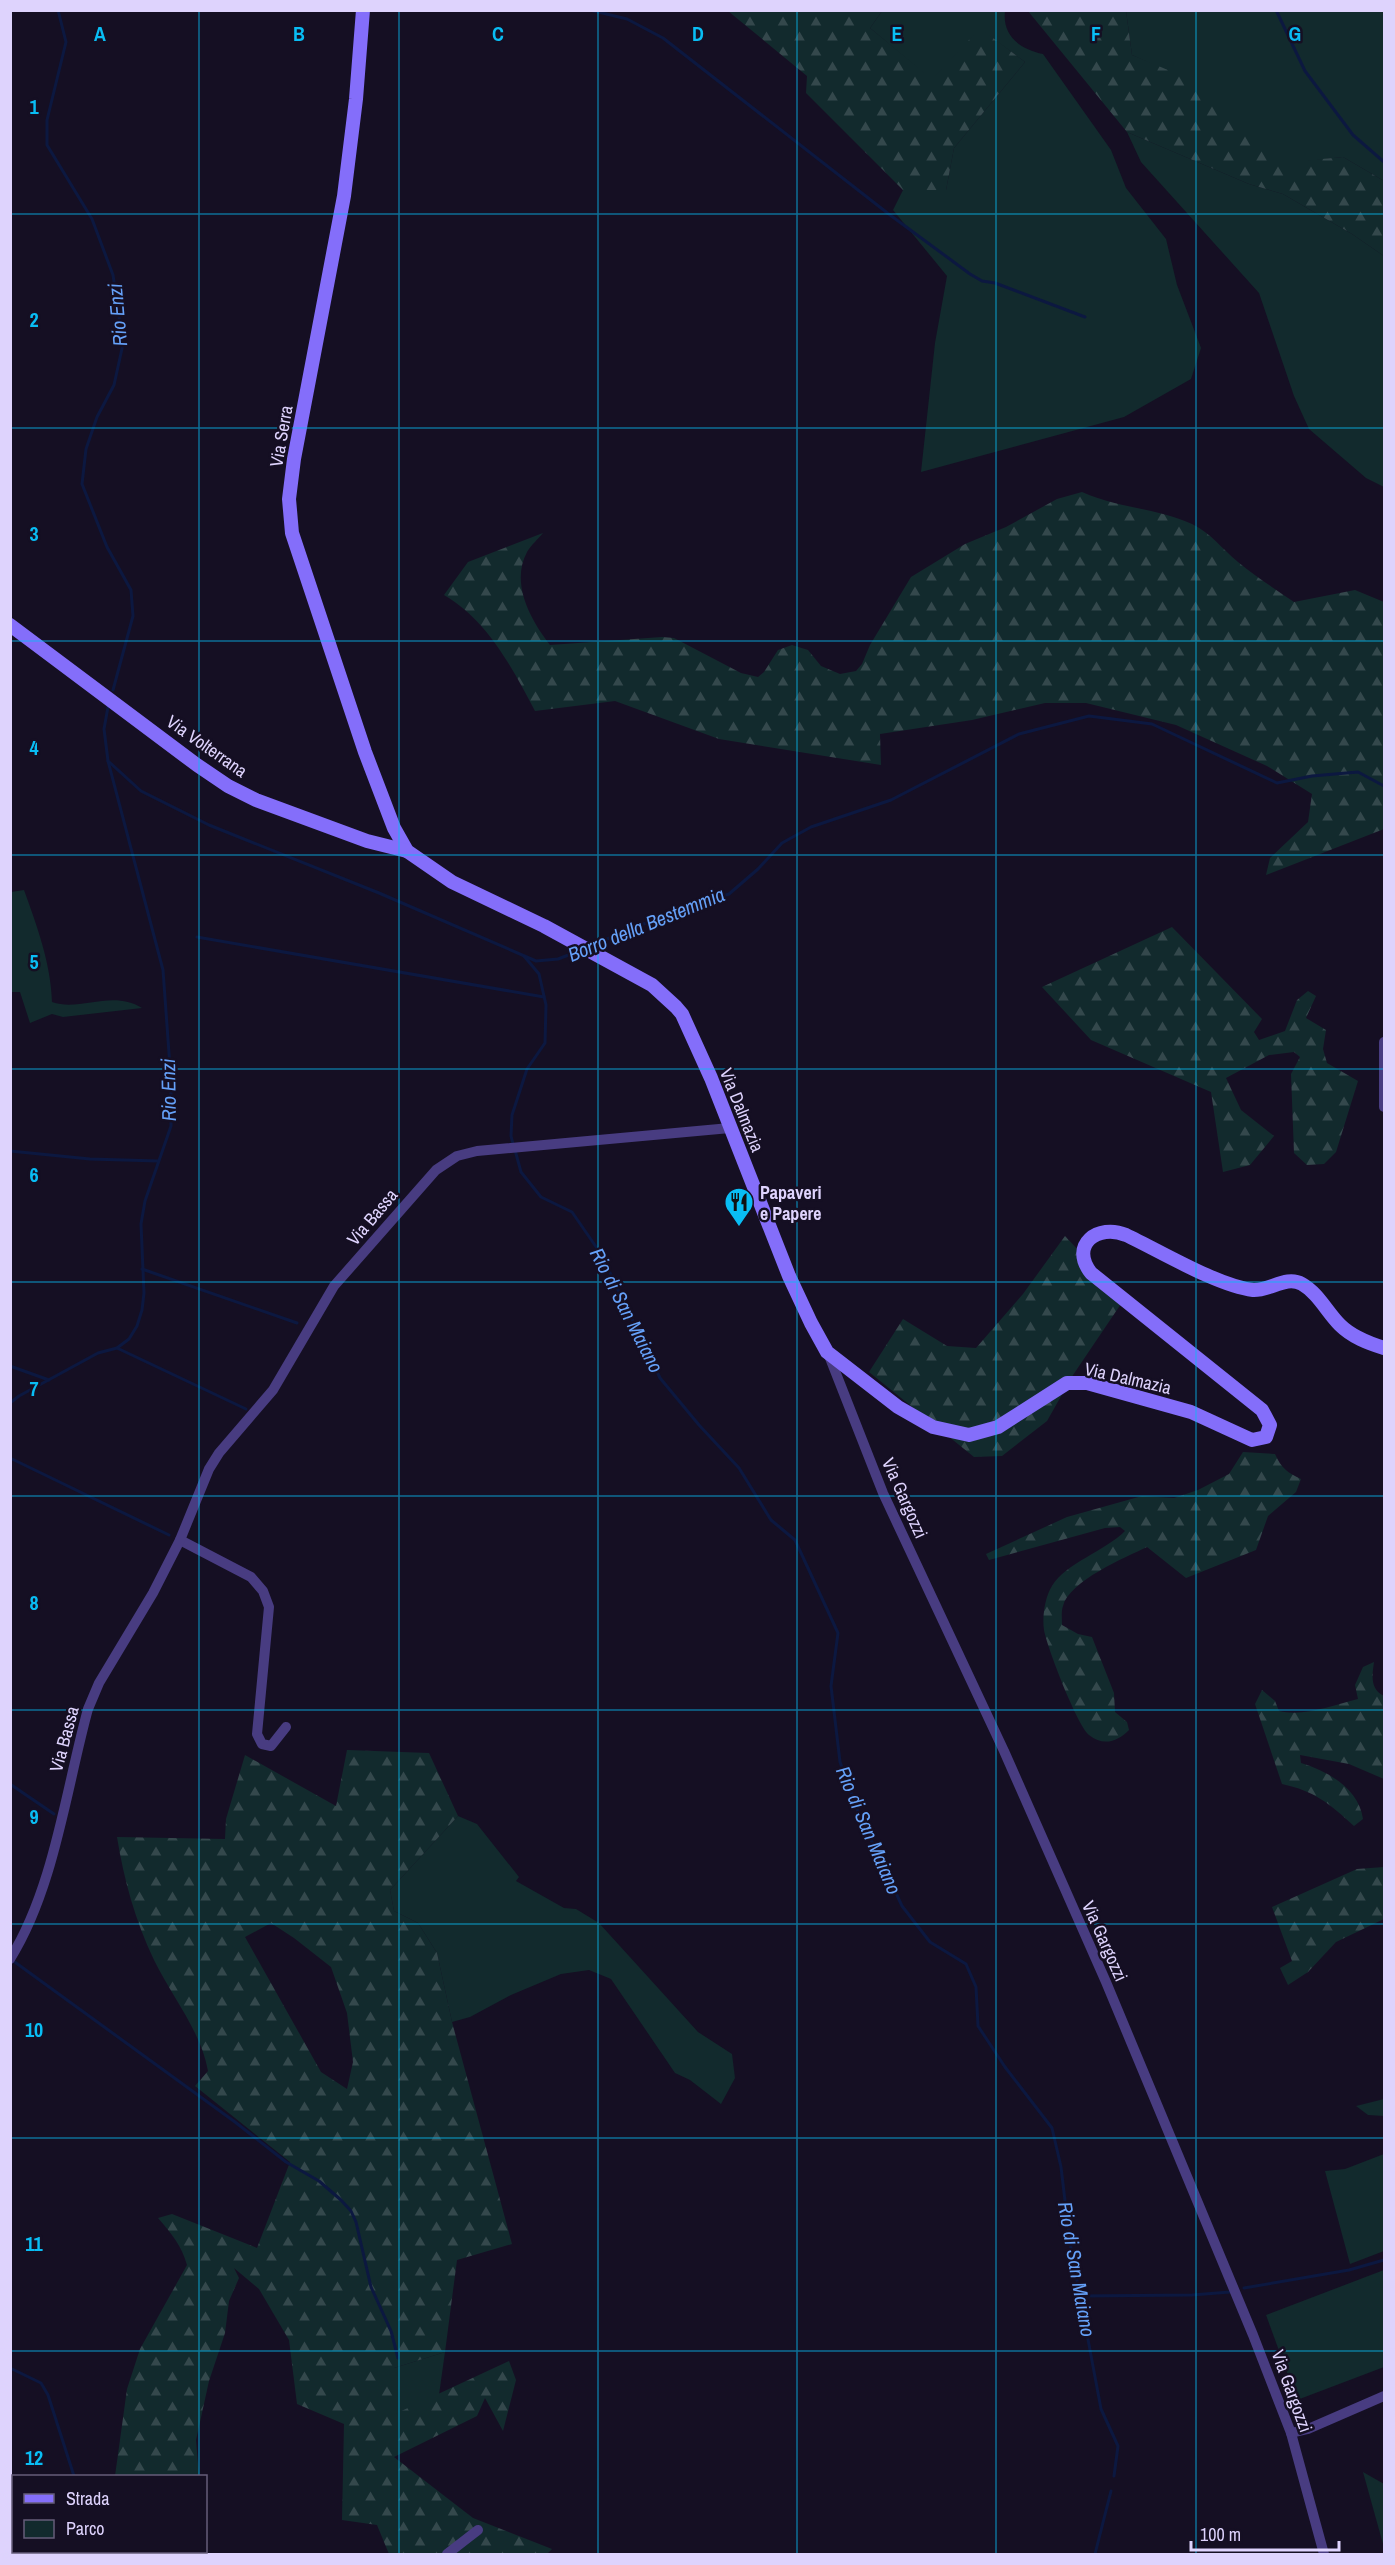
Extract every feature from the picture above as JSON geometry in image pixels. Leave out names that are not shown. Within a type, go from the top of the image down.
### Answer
[{"type":"main road","name":"Via Serra","points":[[363,10],[356,99],[344,196],[294,459],[290,500],[292,533],[365,752],[394,828],[407,851]]},
{"type":"main road","name":"Via Volterrana","points":[[10,625],[228,786],[256,800],[367,841],[407,851]]},
{"type":"main road","name":"Via Dalmazia","points":[[407,851],[452,882],[594,953],[652,985],[669,998],[682,1014],[789,1276],[827,1352],[898,1407],[933,1427],[969,1435],[998,1427],[1067,1383],[1087,1383],[1191,1412],[1252,1440],[1266,1437],[1270,1425],[1262,1410],[1097,1280],[1085,1266],[1084,1249],[1088,1241],[1094,1234],[1109,1230],[1126,1234],[1232,1286],[1256,1290],[1288,1281],[1301,1284],[1313,1293],[1340,1324],[1354,1336],[1384,1348]]},
{"type":"street","points":[[1384,1042],[1384,1107]]},
{"type":"street","name":"Via Bassa","points":[[12,1957],[33,1917],[43,1887],[88,1709],[99,1683],[153,1593],[180,1540],[209,1469],[219,1453],[273,1389],[334,1286],[436,1170],[457,1156],[501,1147],[730,1128]]},
{"type":"street","name":"Via Gargozzi","points":[[827,1352],[883,1493],[1004,1752],[1106,1982],[1253,2335],[1291,2433],[1324,2554]]},
{"type":"street","points":[[180,1540],[251,1577],[263,1591],[270,1607],[257,1734],[262,1744],[271,1746],[286,1727]]},
{"type":"street","points":[[1291,2433],[1308,2429],[1384,2396]]},
{"type":"street","points":[[447,2554],[478,2530]]},
{"type":"green space","points":[[728,11],[882,11],[870,28],[932,79],[980,28],[1025,62],[954,148],[946,190],[903,190],[806,93],[807,76]]},
{"type":"green space","points":[[882,11],[1005,11],[1006,28],[1014,40],[1027,49],[1043,54],[1111,150],[1126,188],[1166,239],[1177,285],[1201,348],[1191,379],[1124,417],[921,472],[935,343],[947,276],[893,210],[903,190],[946,190],[954,148],[1025,62],[980,29],[932,80],[870,28]]},
{"type":"green space","points":[[1028,11],[1126,11],[1132,55],[1199,83],[1290,162],[1343,157],[1384,181],[1384,256],[1352,234],[1283,194],[1249,184],[1127,132]]},
{"type":"green space","points":[[1126,11],[1384,11],[1384,181],[1343,157],[1290,163],[1154,65],[1132,55]]},
{"type":"green space","points":[[1127,132],[1249,184],[1283,194],[1352,234],[1384,256],[1384,487],[1366,478],[1309,429],[1294,396],[1259,293],[1141,162]]},
{"type":"green space","points":[[1082,492],[1109,502],[1165,514],[1192,524],[1211,537],[1245,567],[1294,602],[1355,590],[1384,602],[1384,829],[1266,875],[1270,858],[1308,822],[1312,794],[1267,766],[1176,725],[1086,703],[1045,703],[972,720],[880,734],[881,765],[719,739],[615,701],[535,711],[507,661],[486,631],[460,606],[444,595],[468,562],[543,533],[527,552],[522,564],[521,577],[525,601],[530,613],[550,645],[674,638],[741,673],[758,677],[764,672],[778,650],[792,645],[808,650],[821,666],[840,674],[856,671],[862,664],[870,645],[911,577],[965,544],[1006,527],[1057,499]]},
{"type":"green space","points":[[24,890],[46,959],[52,1002],[74,1004],[119,1000],[142,1008],[63,1017],[52,1014],[30,1023],[20,992],[10,992],[11,892]]},
{"type":"green space","points":[[1172,927],[1262,1019],[1254,1032],[1259,1040],[1285,1031],[1297,1000],[1308,991],[1316,996],[1306,1018],[1326,1030],[1323,1049],[1327,1063],[1358,1081],[1336,1152],[1324,1164],[1307,1165],[1294,1153],[1291,1074],[1300,1057],[1294,1052],[1269,1055],[1226,1078],[1241,1110],[1274,1136],[1250,1165],[1223,1172],[1211,1092],[1091,1040],[1042,987]]},
{"type":"green space","points":[[1065,1236],[1095,1268],[1127,1295],[1073,1375],[1047,1421],[1002,1456],[974,1457],[869,1372],[903,1319],[947,1346],[976,1348],[1023,1294]]},
{"type":"green space","points":[[1243,1452],[1275,1454],[1285,1470],[1301,1479],[1296,1492],[1268,1516],[1256,1550],[1186,1578],[1147,1547],[1099,1571],[1067,1597],[1062,1608],[1062,1625],[1078,1634],[1092,1637],[1114,1693],[1115,1712],[1127,1722],[1129,1730],[1115,1740],[1105,1742],[1095,1739],[1084,1728],[1070,1702],[1046,1639],[1043,1619],[1048,1596],[1058,1578],[1125,1531],[1120,1527],[1105,1528],[989,1560],[986,1554],[1067,1517],[1142,1496],[1174,1498],[1198,1490],[1229,1474]]},
{"type":"green space","points":[[1374,1662],[1374,1686],[1384,1696],[1384,1779],[1349,1764],[1300,1755],[1301,1763],[1331,1776],[1349,1790],[1360,1808],[1363,1819],[1354,1826],[1321,1799],[1304,1790],[1282,1784],[1255,1704],[1262,1690],[1275,1701],[1279,1711],[1289,1712],[1318,1710],[1358,1699],[1355,1685],[1363,1667]]},
{"type":"green space","points":[[347,1750],[429,1753],[458,1816],[390,1890],[394,1911],[418,1923],[437,1953],[452,2022],[512,2244],[457,2260],[445,2352],[394,2368],[395,2414],[509,2361],[516,2380],[503,2431],[485,2398],[477,2416],[394,2457],[473,2518],[552,2549],[547,2554],[389,2554],[377,2525],[342,2520],[344,2424],[297,2404],[289,2340],[259,2289],[234,2268],[239,2278],[229,2301],[225,2333],[209,2381],[196,2440],[199,2475],[115,2475],[127,2389],[140,2349],[187,2265],[172,2234],[158,2218],[172,2214],[257,2248],[290,2162],[195,2086],[208,2071],[204,2056],[193,2028],[161,1974],[141,1930],[123,1869],[117,1837],[225,1839],[226,1819],[245,1755],[336,1806]],"holes":[[[271,1923],[331,1967],[347,2013],[353,2062],[347,2089],[321,2072],[245,1937]]]},
{"type":"green space","points":[[458,1816],[477,1824],[519,1877],[516,1881],[564,1908],[576,1909],[599,1923],[698,2032],[732,2054],[735,2078],[721,2104],[690,2080],[675,2073],[611,1979],[589,1970],[561,1974],[511,1995],[470,2017],[452,2022],[437,1953],[418,1923],[394,1911],[390,1890]]},
{"type":"green space","points":[[1384,1867],[1384,1919],[1336,1942],[1308,1972],[1288,1985],[1280,1968],[1292,1961],[1272,1907],[1357,1869]]},
{"type":"green space","points":[[1384,2099],[1384,2116],[1368,2115],[1356,2106]]},
{"type":"green space","points":[[1384,2154],[1384,2251],[1350,2264],[1325,2171],[1345,2169]]},
{"type":"green space","points":[[1384,2270],[1384,2367],[1297,2400],[1266,2315]]},
{"type":"green space","points":[[445,2352],[439,2395],[394,2415],[394,2368]]},
{"type":"green space","points":[[1363,2472],[1384,2484],[1384,2544],[1383,2544]]},
{"type":"waterway","name":"Rio Enzi","points":[[58,10],[66,42],[47,120],[47,145],[92,219],[113,275],[123,344],[114,385],[97,417],[86,449],[82,484],[107,547],[131,590],[133,616],[113,690]]},
{"type":"waterway","points":[[590,10],[627,19],[663,38],[890,215],[970,274],[982,281],[995,283],[1085,317]]},
{"type":"waterway","points":[[1276,10],[1305,71],[1353,135],[1384,162]]},
{"type":"waterway","name":"Rio Enzi","points":[[10,1403],[98,1353],[117,1348],[129,1339],[137,1326],[144,1293],[141,1224],[145,1201],[171,1126],[171,1081],[163,970],[108,761],[104,729],[108,707]]},
{"type":"waterway","name":"Borro della Bestemmia","points":[[591,946],[635,927],[729,894],[758,869],[782,843],[811,827],[891,800],[1019,734],[1089,716],[1152,724],[1277,783],[1312,776],[1358,772],[1384,786]]},
{"type":"waterway","name":"Borro della Bestemmia","points":[[108,761],[141,791],[209,825],[379,893],[536,961],[558,959],[579,951]]},
{"type":"waterway","points":[[197,937],[544,997]]},
{"type":"waterway","name":"Rio di San Maiano","points":[[513,1144],[512,1115],[527,1069],[545,1043],[546,1005],[539,974],[524,956]]},
{"type":"waterway","name":"Rio di San Maiano","points":[[515,1150],[521,1172],[541,1197],[572,1212],[601,1254],[660,1378],[739,1468],[771,1520],[795,1540],[838,1633],[831,1686],[840,1762],[859,1814],[902,1906],[930,1942],[966,1964],[976,1987],[978,2026],[1005,2067],[1052,2128],[1061,2167],[1070,2243],[1101,2409],[1118,2446],[1114,2476]]},
{"type":"waterway","points":[[10,1151],[90,1159],[158,1161]]},
{"type":"waterway","points":[[142,1269],[297,1323]]},
{"type":"waterway","points":[[117,1348],[246,1409]]},
{"type":"waterway","points":[[10,1366],[49,1380]]},
{"type":"waterway","points":[[10,1458],[169,1535]]},
{"type":"waterway","points":[[10,1784],[54,1814]]},
{"type":"waterway","points":[[12,1960],[235,2122],[286,2162],[319,2181],[341,2200],[351,2211],[356,2222],[371,2287],[391,2331],[398,2358]]},
{"type":"waterway","points":[[1244,2288],[1349,2270],[1384,2260]]},
{"type":"waterway","points":[[1080,2296],[1192,2295],[1230,2292]]},
{"type":"waterway","points":[[10,2368],[41,2383],[48,2395],[74,2475]]},
{"type":"waterway","name":"Rio di San Maiano","points":[[1095,2554],[1111,2491]]},
{"type":"place","name":"Papaveri e Papere","points":[[739,1228]]}]
